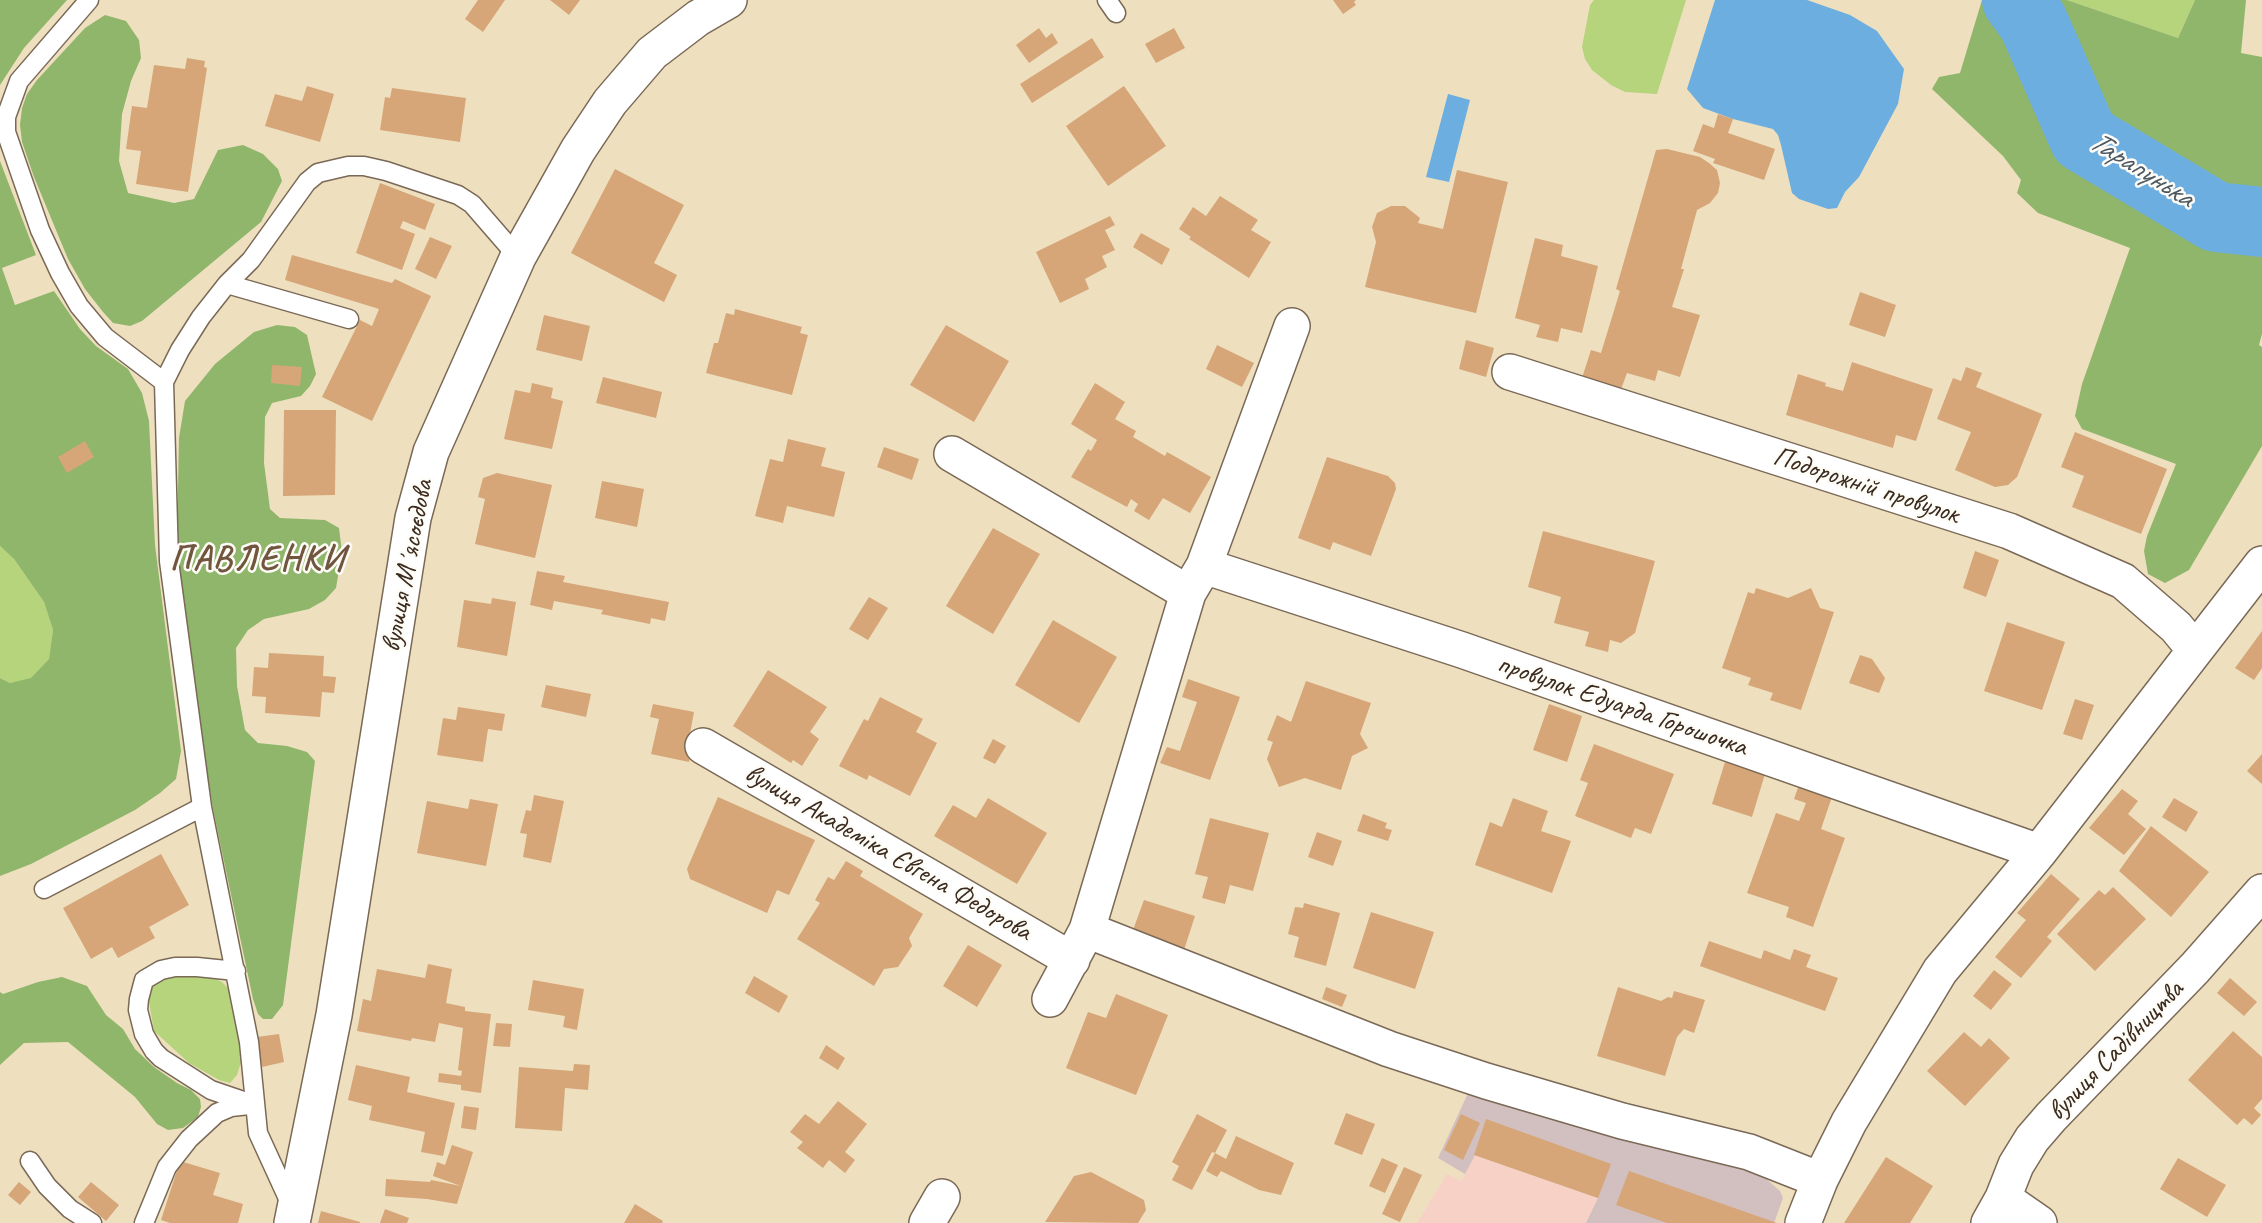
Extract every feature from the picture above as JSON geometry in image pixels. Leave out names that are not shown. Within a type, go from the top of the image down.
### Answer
[{"type":"street","name":"вулиця Мʼясоєдова","points":[[293,1219],[334,1015],[413,518],[431,452],[518,257],[578,150],[610,102],[652,53],[698,18],[729,0]]},
{"type":"street","points":[[1051,999],[1079,945],[1196,580],[1292,326]]},
{"type":"street","name":"Подорожній провулок","points":[[1510,372],[2009,531],[2123,581],[2151,603],[2195,650]]},
{"type":"street","points":[[952,454],[1196,580]]},
{"type":"street","points":[[1804,1223],[1820,1180],[1849,1122],[1940,971],[2039,852],[2262,564]]},
{"type":"street","name":"провулок Едуарда Горошочка","points":[[1196,580],[1462,650],[2039,852]]},
{"type":"street","name":"вулиця Академіка Євгена Федорова","points":[[703,746],[1079,945]]},
{"type":"street","name":"вулиця Садівництва","points":[[1996,1211],[2016,1165],[2038,1132],[2195,968],[2262,892]]},
{"type":"street","points":[[1079,945],[1486,1081],[1622,1121],[1749,1152],[1820,1180]]},
{"type":"street","points":[[1996,1211],[2039,1223]]},
{"type":"lane","points":[[89,0],[19,81],[6,117],[6,132],[40,230],[79,306],[105,337],[164,382]]},
{"type":"lane","points":[[293,1219],[258,1133],[248,1042],[236,971],[202,807],[169,561],[164,382],[201,317],[227,284],[251,260],[307,182],[318,173],[348,166],[363,166],[458,195],[472,204],[518,257]]},
{"type":"lane","points":[[227,284],[349,319]]},
{"type":"lane","points":[[44,890],[202,807]]},
{"type":"lane","points":[[236,971],[197,967],[161,970],[145,980],[138,1010],[144,1034],[153,1051],[161,1058],[211,1090],[255,1105]]},
{"type":"lane","points":[[144,1223],[167,1167],[189,1139],[217,1113],[243,1105],[255,1105]]},
{"type":"lane","points":[[30,1161],[47,1186],[70,1209],[92,1223]]},
{"type":"shaded area","points":[[1470,1089],[1636,1144],[1670,1142],[1755,1169],[1780,1191],[1783,1198],[1774,1223],[1586,1223],[1598,1198],[1475,1155],[1465,1174],[1438,1158]]},
{"type":"shaded area","points":[[1474,1155],[1598,1198],[1586,1223],[1417,1223],[1447,1174],[1462,1181]]},
{"type":"green space","points":[[0,0],[67,0],[24,48],[0,85]]},
{"type":"green space","points":[[1594,0],[1686,0],[1657,94],[1625,92],[1592,70],[1582,47],[1590,5]]},
{"type":"green space","points":[[1982,0],[2067,0],[2178,38],[2195,0],[2246,0],[2241,53],[2262,57],[2262,334],[2259,345],[2262,347],[2262,446],[2189,570],[2165,583],[2148,574],[2144,551],[2147,536],[2176,464],[2082,429],[2075,416],[2082,384],[2130,248],[2038,213],[2017,193],[2021,180],[2003,156],[1932,89],[1939,77],[1960,73]]},
{"type":"green space","points":[[2067,0],[2195,0],[2178,38]]},
{"type":"green space","points":[[105,15],[126,21],[139,40],[141,58],[122,114],[119,161],[128,193],[174,203],[194,199],[218,150],[243,145],[263,154],[278,169],[282,181],[261,222],[142,321],[130,326],[113,323],[85,289],[68,259],[34,177],[22,142],[20,125],[27,94],[37,80],[85,28]]},
{"type":"green space","points":[[0,161],[36,255],[2,268],[15,305],[54,291],[80,329],[96,346],[128,369],[142,393],[149,421],[155,545],[181,751],[176,779],[160,793],[135,810],[31,864],[0,876],[0,678],[10,683],[31,678],[49,659],[53,630],[44,602],[14,559],[0,546]]},
{"type":"green space","points":[[277,325],[295,327],[307,335],[316,374],[301,396],[272,403],[265,417],[264,463],[270,509],[280,518],[325,520],[339,528],[342,552],[336,588],[325,600],[309,609],[264,619],[248,630],[236,648],[237,686],[245,730],[258,743],[287,746],[307,752],[315,761],[283,1005],[272,1019],[263,1019],[258,1014],[253,999],[213,809],[188,650],[177,540],[179,438],[185,401],[215,364],[254,332]]},
{"type":"green space","points":[[0,546],[14,559],[44,602],[53,630],[49,659],[31,679],[10,683],[0,678]]},
{"type":"green space","points":[[190,974],[210,976],[229,989],[242,1059],[237,1075],[230,1083],[219,1080],[189,1063],[154,1031],[148,996],[150,988],[158,981]]},
{"type":"green space","points":[[62,977],[87,986],[106,1015],[123,1029],[135,1049],[154,1067],[191,1090],[200,1099],[198,1117],[183,1128],[168,1130],[157,1124],[135,1097],[68,1042],[24,1043],[0,1065],[0,992],[3,994]]},
{"type":"water","points":[[1715,0],[1807,0],[1850,15],[1877,31],[1904,69],[1898,104],[1859,177],[1845,192],[1837,208],[1828,209],[1799,199],[1792,193],[1781,145],[1773,129],[1703,108],[1687,89]]},
{"type":"water","points":[[1448,94],[1470,100],[1449,182],[1426,177]]},
{"type":"building","points":[[478,0],[505,0],[483,32],[465,19]]},
{"type":"building","points":[[550,0],[580,0],[569,15]]},
{"type":"building","points":[[1333,0],[1356,0],[1356,5],[1343,14]]},
{"type":"building","points":[[1039,28],[1046,38],[1052,33],[1058,43],[1029,63],[1016,45]]},
{"type":"building","points":[[1174,28],[1185,48],[1156,63],[1145,44]]},
{"type":"building","points":[[1092,38],[1104,57],[1032,103],[1020,84]]},
{"type":"building","points":[[187,58],[205,61],[204,67],[207,68],[188,192],[136,184],[141,151],[126,149],[132,106],[147,108],[154,65],[185,69]]},
{"type":"building","points":[[307,86],[334,94],[320,142],[265,126],[275,94],[302,101]]},
{"type":"building","points":[[1124,86],[1166,146],[1108,186],[1066,126]]},
{"type":"building","points":[[392,88],[466,98],[460,142],[380,130],[385,97],[390,98]]},
{"type":"building","points":[[1718,114],[1733,119],[1728,133],[1775,149],[1764,180],[1713,163],[1715,159],[1693,151],[1703,124],[1714,128]]},
{"type":"building","points":[[1667,149],[1700,157],[1717,170],[1720,183],[1718,193],[1710,203],[1697,210],[1681,269],[1684,269],[1672,307],[1700,315],[1680,377],[1658,370],[1655,381],[1627,373],[1620,392],[1581,381],[1591,350],[1601,353],[1620,291],[1616,289],[1656,150]]},
{"type":"building","points":[[615,169],[684,205],[654,263],[677,275],[664,302],[571,253]]},
{"type":"building","points":[[1457,170],[1508,182],[1476,313],[1365,287],[1376,242],[1372,227],[1377,213],[1391,206],[1405,206],[1420,218],[1418,223],[1443,229]]},
{"type":"building","points":[[380,183],[435,204],[425,230],[403,221],[400,228],[415,234],[402,270],[356,253]]},
{"type":"building","points":[[1220,196],[1258,220],[1251,230],[1271,242],[1249,278],[1189,239],[1191,237],[1179,229],[1193,207],[1206,216]]},
{"type":"building","points":[[1110,216],[1115,225],[1105,230],[1115,250],[1102,256],[1107,267],[1085,279],[1089,289],[1060,303],[1036,252]]},
{"type":"building","points":[[1141,233],[1170,249],[1162,265],[1133,247]]},
{"type":"building","points":[[430,237],[452,246],[436,279],[415,269]]},
{"type":"building","points":[[1535,238],[1563,245],[1561,256],[1598,266],[1582,333],[1561,328],[1558,342],[1536,337],[1540,325],[1515,318]]},
{"type":"building","points":[[292,255],[392,283],[395,279],[431,296],[372,421],[322,397],[360,320],[372,326],[379,309],[285,280]]},
{"type":"building","points":[[1860,292],[1896,305],[1885,337],[1849,325]]},
{"type":"building","points":[[735,309],[802,327],[800,333],[808,335],[792,395],[706,373],[726,313],[734,315]]},
{"type":"building","points":[[544,315],[590,326],[582,361],[536,350]]},
{"type":"building","points":[[946,325],[1009,361],[974,422],[910,385]]},
{"type":"building","points":[[1466,340],[1494,348],[1486,377],[1459,369]]},
{"type":"building","points":[[1217,345],[1254,363],[1242,387],[1206,369]]},
{"type":"building","points":[[1852,362],[1933,389],[1916,441],[1896,435],[1893,448],[1786,415],[1798,374],[1843,391]]},
{"type":"building","points":[[272,365],[302,367],[300,386],[271,383]]},
{"type":"building","points":[[1966,367],[1982,373],[1976,387],[2042,414],[2017,477],[2008,485],[1995,487],[1955,470],[1971,432],[1937,419],[1953,378],[1961,381]]},
{"type":"building","points":[[603,377],[662,392],[656,418],[596,403]]},
{"type":"building","points":[[532,383],[553,388],[551,398],[563,401],[552,449],[504,439],[515,390],[530,393]]},
{"type":"building","points":[[1095,383],[1125,402],[1115,419],[1136,431],[1133,437],[1165,456],[1167,452],[1211,477],[1190,513],[1163,498],[1149,520],[1134,511],[1138,504],[1131,499],[1127,507],[1071,477],[1088,449],[1091,451],[1097,440],[1071,424]]},
{"type":"building","points":[[284,410],[336,410],[335,495],[283,496]]},
{"type":"building","points":[[2075,432],[2167,469],[2141,534],[2072,507],[2084,476],[2061,467]]},
{"type":"building","points":[[788,439],[826,448],[821,466],[845,472],[834,517],[787,506],[783,523],[755,516],[770,459],[783,462]]},
{"type":"building","points":[[85,441],[94,457],[67,473],[58,457]]},
{"type":"building","points":[[884,447],[919,459],[912,480],[877,467]]},
{"type":"building","points":[[1327,457],[1388,476],[1395,483],[1396,489],[1371,556],[1333,542],[1330,550],[1298,538]]},
{"type":"building","points":[[497,473],[552,485],[535,558],[475,544],[485,499],[478,497],[483,478]]},
{"type":"building","points":[[602,481],[644,489],[637,527],[595,518]]},
{"type":"building","points":[[993,528],[1040,554],[993,634],[946,606]]},
{"type":"building","points":[[1543,531],[1655,561],[1635,633],[1621,643],[1610,640],[1608,652],[1585,646],[1589,632],[1554,623],[1561,597],[1528,587]]},
{"type":"building","points":[[1975,551],[1999,560],[1986,597],[1963,588]]},
{"type":"building","points":[[537,571],[565,576],[563,582],[669,602],[665,621],[651,618],[650,624],[601,614],[603,610],[554,601],[552,610],[530,605]]},
{"type":"building","points":[[1756,588],[1788,598],[1811,588],[1820,608],[1834,612],[1801,710],[1770,700],[1773,693],[1748,685],[1751,678],[1722,668],[1748,592],[1754,594]]},
{"type":"building","points":[[869,597],[888,608],[868,640],[849,629]]},
{"type":"building","points":[[492,598],[516,602],[507,656],[457,647],[464,600],[491,604]]},
{"type":"building","points":[[1053,620],[1117,657],[1079,723],[1015,685]]},
{"type":"building","points":[[2007,622],[2065,642],[2042,710],[1984,691]]},
{"type":"building","points":[[2262,631],[2262,668],[2254,680],[2235,668]]},
{"type":"building","points":[[269,653],[324,656],[323,676],[336,677],[334,693],[322,692],[320,717],[265,713],[266,697],[252,696],[254,667],[268,668]]},
{"type":"building","points":[[1860,655],[1872,659],[1885,678],[1879,693],[1849,683]]},
{"type":"building","points":[[768,670],[827,707],[810,732],[819,739],[802,766],[793,760],[791,763],[733,726]]},
{"type":"building","points":[[1188,679],[1240,697],[1210,780],[1160,763],[1167,747],[1180,751],[1197,702],[1182,697]]},
{"type":"building","points":[[1306,681],[1371,703],[1360,734],[1368,748],[1352,756],[1341,790],[1305,778],[1279,787],[1267,759],[1273,742],[1267,740],[1277,715],[1291,722]]},
{"type":"building","points":[[546,685],[591,694],[586,717],[541,707]]},
{"type":"building","points":[[880,697],[923,719],[916,732],[937,743],[910,796],[869,775],[867,780],[839,766],[864,719],[868,721]]},
{"type":"building","points":[[2075,699],[2094,705],[2082,740],[2063,734]]},
{"type":"building","points":[[653,704],[694,712],[689,739],[694,740],[689,762],[651,754],[659,719],[650,717]]},
{"type":"building","points":[[1549,704],[1582,716],[1567,762],[1533,750]]},
{"type":"building","points":[[458,707],[505,714],[502,731],[488,729],[483,762],[437,755],[443,718],[456,720]]},
{"type":"building","points":[[993,739],[1006,746],[995,764],[983,758]]},
{"type":"building","points":[[1594,744],[1674,774],[1651,834],[1635,828],[1631,838],[1575,816],[1588,783],[1580,780]]},
{"type":"building","points":[[2262,754],[2262,784],[2247,771]]},
{"type":"building","points":[[1725,762],[1765,774],[1752,817],[1712,804]]},
{"type":"building","points":[[1800,782],[1833,794],[1821,829],[1845,838],[1813,927],[1786,917],[1789,907],[1747,893],[1776,813],[1799,821],[1806,803],[1794,799]]},
{"type":"building","points":[[2122,789],[2138,801],[2128,814],[2146,829],[2124,855],[2089,828]]},
{"type":"building","points":[[534,795],[564,801],[551,863],[523,857],[527,834],[520,833],[526,810],[531,811]]},
{"type":"building","points":[[718,797],[815,840],[789,895],[777,890],[767,913],[690,879],[687,869]]},
{"type":"building","points":[[988,798],[1047,833],[1017,884],[934,836],[953,805],[976,818]]},
{"type":"building","points":[[1513,798],[1548,811],[1541,831],[1571,841],[1552,893],[1475,865],[1490,822],[1502,827]]},
{"type":"building","points":[[2174,798],[2198,812],[2186,832],[2162,817]]},
{"type":"building","points":[[470,799],[498,804],[486,866],[417,853],[427,801],[468,809]]},
{"type":"building","points":[[1363,814],[1387,823],[1385,828],[1392,830],[1388,841],[1357,831]]},
{"type":"building","points":[[1210,818],[1269,833],[1253,891],[1230,885],[1225,904],[1202,898],[1208,877],[1195,874]]},
{"type":"building","points":[[2151,826],[2209,872],[2171,917],[2119,871]]},
{"type":"building","points":[[1317,832],[1342,841],[1333,866],[1308,857]]},
{"type":"building","points":[[161,854],[189,905],[149,927],[155,938],[118,958],[112,947],[91,959],[63,908]]},
{"type":"building","points":[[846,861],[863,871],[860,876],[923,914],[909,938],[912,946],[898,967],[884,969],[874,986],[797,939],[820,903],[815,900],[828,877],[834,880]]},
{"type":"building","points":[[2051,874],[2080,899],[2047,937],[2052,941],[2021,978],[1995,957],[2026,920],[2017,913]]},
{"type":"building","points":[[2113,887],[2146,919],[2095,971],[2057,934],[2099,890],[2105,895]]},
{"type":"building","points":[[1144,900],[1195,916],[1184,950],[1133,930]]},
{"type":"building","points":[[1304,903],[1340,913],[1326,966],[1294,957],[1299,937],[1288,934],[1295,907],[1303,908]]},
{"type":"building","points":[[1371,912],[1434,932],[1415,989],[1353,968]]},
{"type":"building","points":[[1709,941],[1761,959],[1764,950],[1790,960],[1794,949],[1811,955],[1806,967],[1838,978],[1825,1011],[1700,966]]},
{"type":"building","points":[[968,945],[1002,965],[977,1007],[943,986]]},
{"type":"building","points":[[428,964],[452,969],[446,1003],[465,1007],[465,1011],[491,1014],[481,1093],[461,1090],[461,1085],[438,1082],[439,1073],[461,1076],[462,1071],[458,1070],[463,1028],[439,1023],[435,1042],[412,1038],[411,1041],[357,1031],[363,999],[371,1001],[377,969],[425,978]]},
{"type":"building","points":[[1994,970],[2012,984],[1991,1010],[1973,996]]},
{"type":"building","points":[[754,976],[788,996],[779,1013],[745,993]]},
{"type":"building","points":[[2230,978],[2257,1002],[2244,1016],[2217,993]]},
{"type":"building","points":[[533,980],[584,989],[577,1030],[563,1027],[565,1016],[528,1010]]},
{"type":"building","points":[[1326,987],[1347,995],[1342,1007],[1322,999]]},
{"type":"building","points":[[1618,987],[1661,1001],[1672,998],[1674,991],[1705,1000],[1694,1033],[1684,1029],[1677,1037],[1665,1076],[1597,1056]]},
{"type":"building","points":[[1116,994],[1168,1015],[1136,1095],[1066,1068],[1088,1012],[1106,1018]]},
{"type":"building","points":[[496,1023],[512,1024],[510,1047],[493,1046]]},
{"type":"building","points":[[2233,1031],[2262,1057],[2262,1099],[2254,1108],[2261,1115],[2252,1125],[2244,1118],[2237,1125],[2188,1080]]},
{"type":"building","points":[[1964,1032],[1981,1047],[1989,1038],[2010,1058],[1965,1106],[1927,1071]]},
{"type":"building","points":[[279,1034],[284,1062],[262,1067],[257,1037]]},
{"type":"building","points":[[826,1045],[845,1058],[838,1070],[819,1058]]},
{"type":"building","points":[[574,1064],[590,1065],[588,1090],[565,1088],[562,1131],[515,1128],[519,1067],[573,1071]]},
{"type":"building","points":[[356,1065],[410,1077],[407,1092],[455,1103],[443,1156],[421,1152],[425,1132],[369,1120],[372,1106],[348,1100]]},
{"type":"building","points":[[838,1101],[867,1124],[845,1152],[855,1160],[845,1173],[829,1160],[823,1168],[797,1148],[803,1142],[790,1132],[805,1114],[819,1124]]},
{"type":"building","points":[[464,1106],[479,1108],[476,1130],[461,1128]]},
{"type":"building","points":[[1346,1113],[1375,1124],[1362,1155],[1334,1144]]},
{"type":"building","points":[[1197,1114],[1227,1130],[1192,1190],[1172,1180],[1179,1166],[1172,1162]]},
{"type":"building","points":[[1461,1114],[1480,1123],[1463,1160],[1444,1150]]},
{"type":"building","points":[[1486,1119],[1611,1164],[1598,1198],[1474,1155]]},
{"type":"building","points":[[1236,1136],[1294,1163],[1281,1195],[1259,1190],[1221,1171],[1217,1177],[1206,1171],[1215,1153],[1226,1159]]},
{"type":"building","points":[[452,1145],[473,1152],[457,1204],[385,1196],[386,1179],[431,1180],[461,1186],[433,1176],[437,1162],[445,1165]]},
{"type":"building","points":[[1886,1157],[1933,1186],[1910,1223],[1844,1223]]},
{"type":"building","points":[[1382,1158],[1398,1165],[1385,1193],[1369,1186]]},
{"type":"building","points":[[2178,1158],[2226,1185],[2207,1217],[2160,1189]]},
{"type":"building","points":[[180,1161],[220,1173],[213,1195],[243,1204],[238,1223],[170,1223],[161,1220]]},
{"type":"building","points":[[1404,1167],[1422,1175],[1400,1222],[1382,1214]]},
{"type":"building","points":[[1629,1171],[1777,1223],[1667,1223],[1616,1205]]},
{"type":"building","points":[[1091,1172],[1144,1200],[1146,1210],[1138,1223],[1045,1222],[1074,1176]]},
{"type":"building","points":[[19,1182],[31,1192],[20,1205],[8,1195]]},
{"type":"building","points":[[91,1182],[119,1205],[106,1221],[78,1197]]},
{"type":"building","points":[[635,1204],[663,1221],[662,1223],[624,1223]]},
{"type":"building","points":[[385,1209],[409,1218],[407,1223],[380,1223]]},
{"type":"building","points":[[321,1211],[360,1222],[360,1223],[318,1223]]},
{"type":"waterway","name":"Тарапунька","points":[[2017,0],[2033,22],[2084,138],[2216,217],[2262,222]]},
{"type":"district","name":"ПАВЛЕНКИ","points":[[258,560]]}]
